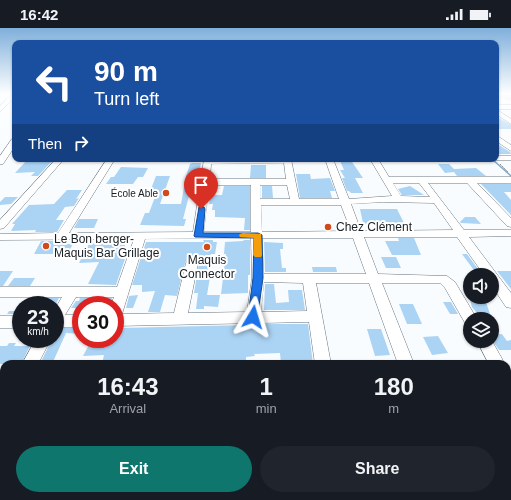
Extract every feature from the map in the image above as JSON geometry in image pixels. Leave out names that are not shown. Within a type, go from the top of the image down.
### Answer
[{"type":"street","points":[[501,115],[511,122]]},
{"type":"street","points":[[504,143],[511,149]]},
{"type":"street","points":[[0,162],[12,145]]},
{"type":"street","points":[[0,168],[12,158]]},
{"type":"street","points":[[499,161],[511,158]]},
{"type":"street","points":[[0,226],[57,162]]},
{"type":"street","points":[[62,236],[109,162]]},
{"type":"street","points":[[198,236],[208,162]]},
{"type":"street","points":[[287,162],[290,182],[295,201]]},
{"type":"street","points":[[330,162],[404,360]]},
{"type":"street","points":[[376,162],[398,199]]},
{"type":"street","points":[[387,180],[511,180]]},
{"type":"street","points":[[422,180],[485,268]]},
{"type":"street","points":[[469,180],[511,224]]},
{"type":"street","points":[[204,182],[290,182]]},
{"type":"street","points":[[253,317],[258,278],[258,235],[255,182]]},
{"type":"street","points":[[256,202],[345,202],[374,199],[436,200]]},
{"type":"street","points":[[0,237],[511,233]]},
{"type":"street","points":[[121,296],[141,236]]},
{"type":"street","points":[[180,318],[192,263]]},
{"type":"street","points":[[258,278],[442,279],[450,285],[466,312]]},
{"type":"street","points":[[309,279],[322,360]]},
{"type":"street","points":[[499,287],[511,303]]},
{"type":"street","points":[[0,292],[122,292]]},
{"type":"street","points":[[72,292],[55,321],[72,320]]},
{"type":"street","points":[[124,320],[315,316]]},
{"type":"street","points":[[0,322],[12,322]]},
{"type":"street","points":[[32,360],[39,348]]},
{"type":"street","points":[[488,348],[495,360]]},
{"type":"path","points":[[499,162],[511,175]]},
{"type":"building","points":[[499,118],[511,125],[511,129],[499,129]]},
{"type":"building","points":[[499,145],[510,152],[511,154],[499,154]]},
{"type":"building","points":[[25,162],[51,162],[38,176],[31,176],[35,172],[15,173]]},
{"type":"building","points":[[340,162],[352,162],[363,178],[355,178],[363,193],[351,193],[347,191],[342,178],[345,178],[340,170],[344,170]]},
{"type":"building","points":[[201,163],[196,192],[190,192],[183,219],[186,219],[184,226],[140,225],[145,213],[149,213],[155,197],[148,197],[156,176],[170,176],[160,204],[181,204],[186,176],[190,164]]},
{"type":"building","points":[[438,164],[449,164],[454,169],[476,168],[486,176],[457,176],[454,172],[445,173]]},
{"type":"building","points":[[251,165],[266,165],[266,178],[250,178]]},
{"type":"building","points":[[121,167],[148,168],[143,177],[138,177],[133,184],[106,184],[111,177],[114,177]]},
{"type":"building","points":[[296,174],[310,174],[311,179],[330,178],[335,191],[330,191],[332,198],[300,198]]},
{"type":"building","points":[[481,184],[511,184],[511,192],[504,192],[511,200],[511,215]]},
{"type":"building","points":[[224,186],[250,186],[250,230],[244,230],[245,218],[215,217],[215,210],[212,210],[213,204],[209,204],[211,195],[222,195]]},
{"type":"building","points":[[262,186],[272,186],[273,198],[262,198]]},
{"type":"building","points":[[410,186],[424,195],[402,195],[398,189]]},
{"type":"building","points":[[67,190],[82,190],[76,199],[79,198],[74,206],[65,207],[56,220],[64,220],[57,232],[35,232],[36,230],[11,231],[15,224],[12,224],[29,205],[54,204]]},
{"type":"building","points":[[5,197],[18,197],[11,204],[0,205],[0,202]]},
{"type":"building","points":[[360,209],[397,209],[407,229],[377,227],[363,223]]},
{"type":"building","points":[[465,217],[475,217],[481,224],[461,223],[460,222]]},
{"type":"building","points":[[79,219],[98,219],[94,228],[74,228]]},
{"type":"building","points":[[398,238],[414,238],[421,255],[392,255],[385,241],[399,241]]},
{"type":"building","points":[[203,240],[213,240],[213,242],[217,242],[215,254],[211,254],[206,277],[210,277],[207,295],[220,295],[218,307],[204,306],[204,309],[196,309],[198,293],[194,293],[199,263],[196,258],[188,258],[185,263],[177,296],[165,295],[160,312],[148,312],[155,291],[142,292],[142,285],[132,285],[146,242],[204,242]]},
{"type":"building","points":[[250,240],[250,275],[248,275],[248,293],[221,294],[226,254],[224,254],[225,242]]},
{"type":"building","points":[[41,241],[56,241],[54,244],[73,244],[67,254],[34,254]]},
{"type":"building","points":[[110,242],[126,243],[122,253],[127,253],[116,285],[88,284],[99,262],[79,263],[89,244]]},
{"type":"building","points":[[264,242],[283,243],[283,249],[280,249],[282,268],[286,268],[286,272],[265,272]]},
{"type":"building","points":[[462,254],[467,254],[477,268],[472,268]]},
{"type":"building","points":[[381,257],[396,257],[401,268],[386,268]]},
{"type":"building","points":[[312,267],[336,267],[337,272],[313,272]]},
{"type":"building","points":[[0,271],[13,271],[3,286],[0,286]]},
{"type":"building","points":[[499,271],[511,271],[511,289],[499,274]]},
{"type":"building","points":[[14,278],[35,278],[30,286],[8,286]]},
{"type":"building","points":[[265,284],[274,284],[276,303],[289,302],[288,290],[302,290],[305,310],[264,310]]},
{"type":"building","points":[[138,295],[133,308],[126,308],[129,296]]},
{"type":"building","points":[[443,302],[451,302],[458,314],[450,314]]},
{"type":"building","points":[[399,304],[413,304],[422,324],[407,324]]},
{"type":"building","points":[[471,304],[487,304],[489,312],[476,312]]},
{"type":"building","points":[[9,311],[12,311],[12,314],[7,314]]},
{"type":"building","points":[[265,324],[308,324],[312,360],[281,360],[280,353],[254,354],[255,356],[246,357],[246,360],[103,360],[104,355],[83,356],[87,348],[124,348],[124,328],[265,326]]},
{"type":"building","points":[[64,328],[72,328],[72,333],[66,333],[64,337]]},
{"type":"building","points":[[367,329],[381,329],[390,355],[375,356]]},
{"type":"building","points":[[499,334],[502,334],[507,341],[511,340],[511,350],[499,350],[498,348],[499,348]]},
{"type":"building","points":[[438,336],[448,353],[432,355],[423,337]]},
{"type":"building","points":[[9,343],[12,343],[12,348],[29,348],[23,360],[0,360],[0,346],[7,346]]},
{"type":"building","points":[[48,348],[59,348],[54,360],[42,360]]},
{"type":"waterway","points":[[495,162],[511,176]]},
{"type":"slow traffic","points":[[243,235],[258,235],[258,255]]},
{"type":"place","name":"École Able","points":[[166,193]]},
{"type":"place","name":"Chez Clément","points":[[328,227]]},
{"type":"place","name":"Le Bon berger- Maquis Bar Grillage","points":[[46,246]]},
{"type":"place","name":"Maquis Connector","points":[[207,247]]},
{"type":"route","points":[[201,209],[198,236],[258,235],[258,278],[253,317]]}]
